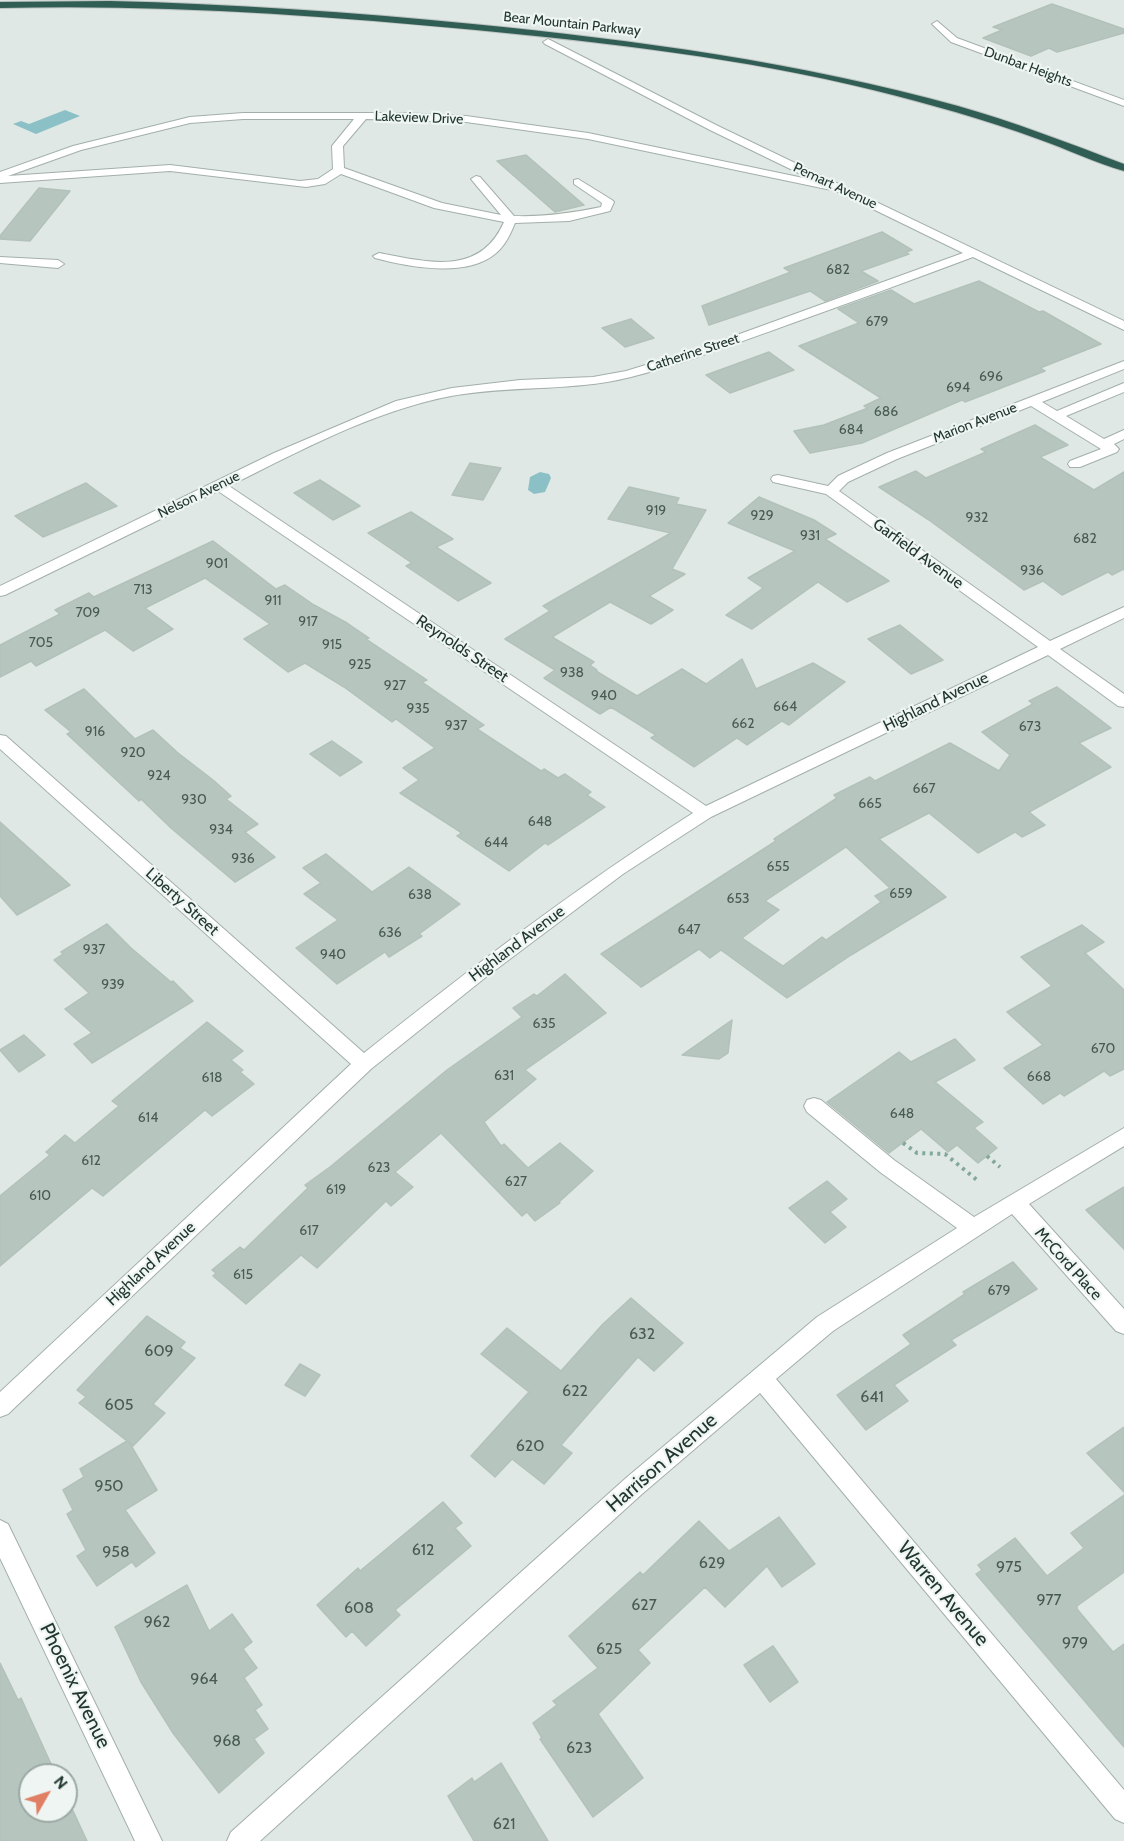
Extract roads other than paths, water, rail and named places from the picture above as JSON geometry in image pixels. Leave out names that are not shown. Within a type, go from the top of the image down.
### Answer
[{"type":"highway","name":"Bear Mountain Parkway","points":[[0,5],[131,3],[270,9],[499,29],[701,53],[814,72],[906,94],[1021,128],[1124,168]]},
{"type":"street","name":"Dunbar Heights","points":[[937,24],[954,40],[1124,103]]},
{"type":"street","name":"Pemart Avenue","points":[[548,42],[714,128],[1124,327]]},
{"type":"street","name":"Lakeview Drive","points":[[0,178],[12,171],[77,148],[190,120],[243,116],[362,117],[466,119],[588,136],[841,189]]},
{"type":"street","points":[[339,170],[334,155],[337,145],[362,117]]},
{"type":"street","points":[[0,168],[12,171]]},
{"type":"street","points":[[0,178],[52,178],[170,168],[213,175],[319,184],[331,179],[339,170]]},
{"type":"street","points":[[339,170],[452,211],[484,218],[511,220],[578,218],[606,209],[608,202],[578,182]]},
{"type":"street","points":[[476,179],[511,220]]},
{"type":"street","points":[[379,256],[438,265],[471,261],[484,256],[500,245],[511,220]]},
{"type":"street","name":"Catherine Street","points":[[401,404],[452,392],[519,384],[593,381],[628,374],[705,351],[974,253]]},
{"type":"street","points":[[0,260],[58,264]]},
{"type":"street","name":"Marion Avenue","points":[[831,491],[843,479],[892,456],[1124,365]]},
{"type":"street","points":[[1056,416],[1124,387]]},
{"type":"street","points":[[1031,401],[1112,449],[1075,464]]},
{"type":"street","name":"Nelson Avenue","points":[[0,592],[219,485],[350,424],[401,404]]},
{"type":"street","points":[[1104,444],[1124,434]]},
{"type":"street","name":"Garfield Avenue","points":[[778,479],[831,491],[1124,702]]},
{"type":"street","name":"Reynolds Street","points":[[219,485],[705,813]]},
{"type":"street","name":"Highland Avenue","points":[[0,1407],[364,1064],[479,972],[617,870],[705,813],[1124,612]]},
{"type":"street","name":"Liberty Street","points":[[0,740],[364,1064]]},
{"type":"street","points":[[814,1106],[887,1166],[973,1228]]},
{"type":"street","name":"Harrison Avenue","points":[[240,1841],[634,1485],[762,1379],[825,1323],[1014,1202],[1124,1136]]},
{"type":"street","name":"McCord Place","points":[[1014,1202],[1124,1324]]},
{"type":"street","name":"Warren Avenue","points":[[762,1379],[1124,1810]]},
{"type":"street","name":"Phoenix Avenue","points":[[0,1532],[149,1841]]},
{"type":"water","points":[[65,110],[80,116],[36,134],[13,124],[21,121],[29,124]]},
{"type":"water","points":[[540,472],[549,474],[551,478],[545,492],[534,494],[528,490],[530,477]]}]
